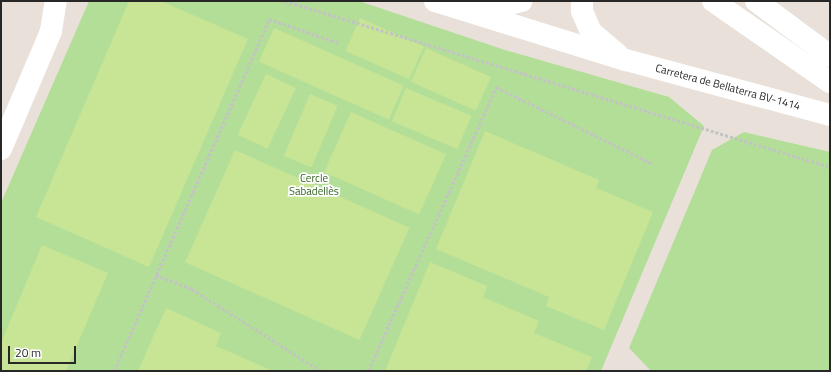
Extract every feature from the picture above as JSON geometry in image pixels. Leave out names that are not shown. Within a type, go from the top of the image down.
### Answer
[{"type":"street","points":[[1,149],[51,31],[56,1]]},
{"type":"street","name":"Carretera de Bellaterra BV-1414","points":[[435,1],[507,7]]},
{"type":"street","name":"Carretera de Bellaterra BV-1414","points":[[476,1],[507,7],[626,60],[830,115]]},
{"type":"street","name":"Carretera de Bellaterra BV-1414","points":[[582,1],[582,11],[591,32],[599,41],[626,60]]},
{"type":"street","points":[[713,1],[830,82]]},
{"type":"street","points":[[735,1],[778,35],[830,69]]},
{"type":"street","points":[[756,1],[830,56]]},
{"type":"path","points":[[285,1],[830,167]]},
{"type":"path","points":[[114,371],[269,19],[339,44]]},
{"type":"path","points":[[368,371],[496,87],[651,163]]},
{"type":"path","points":[[156,275],[192,290],[322,371]]},
{"type":"green space","name":"Cercle Sabadellès","points":[[89,1],[359,1],[505,50],[669,97],[704,126],[601,371],[1,371],[1,203]]},
{"type":"green space","points":[[129,1],[161,1],[248,39],[149,267],[36,217]]},
{"type":"green space","points":[[360,18],[424,46],[409,79],[345,51]]},
{"type":"green space","points":[[274,28],[404,86],[389,120],[259,62]]},
{"type":"green space","points":[[426,48],[491,77],[476,111],[411,82]]},
{"type":"green space","points":[[266,74],[296,88],[268,149],[238,135]]},
{"type":"green space","points":[[406,88],[471,116],[457,149],[392,121]]},
{"type":"green space","points":[[310,94],[338,106],[311,167],[284,156]]},
{"type":"green space","points":[[351,112],[446,154],[419,215],[324,172]]},
{"type":"green space","points":[[485,131],[599,180],[596,188],[653,212],[604,330],[546,306],[549,297],[436,249]]},
{"type":"green space","points":[[744,132],[830,152],[830,371],[651,371],[629,348],[712,150]]},
{"type":"green space","points":[[235,150],[409,228],[359,340],[185,262]]},
{"type":"green space","points":[[42,245],[108,273],[66,371],[1,371],[1,343]]},
{"type":"green space","points":[[430,262],[487,286],[483,297],[539,321],[534,333],[592,357],[586,371],[385,371]]},
{"type":"green space","points":[[166,308],[221,333],[216,346],[273,371],[138,371]]}]
